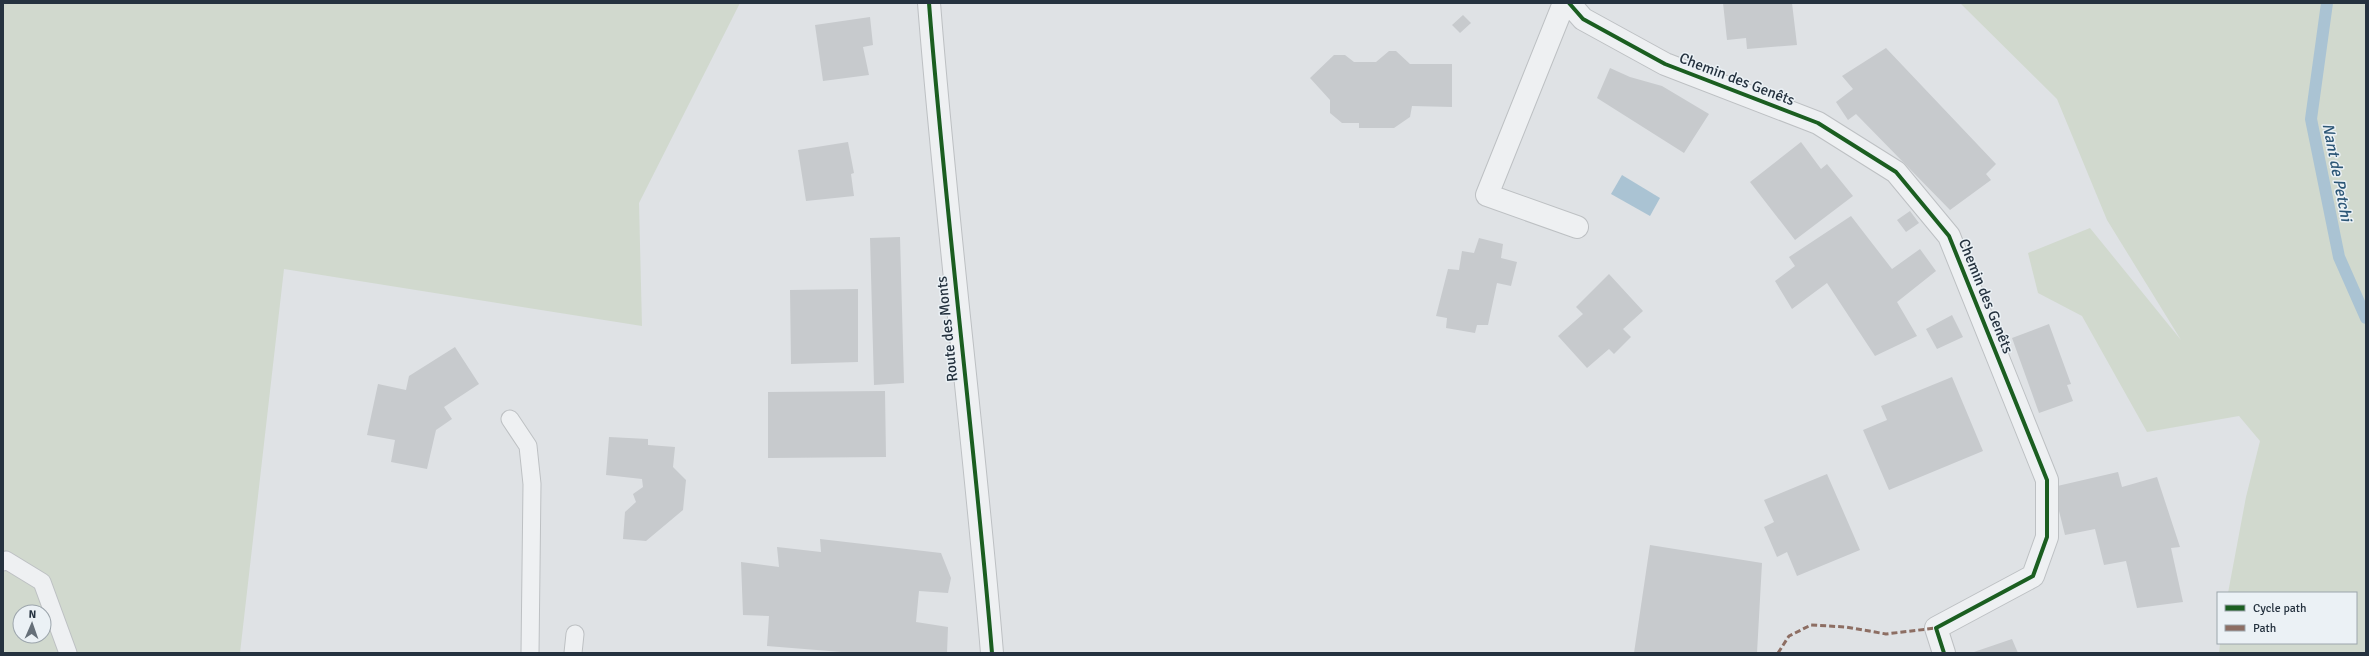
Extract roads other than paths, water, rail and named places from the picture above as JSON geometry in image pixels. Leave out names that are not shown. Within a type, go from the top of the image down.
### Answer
[{"type":"street","name":"Route des Monts","points":[[929,3],[953,276],[984,554],[992,653]]},
{"type":"street","points":[[1564,3],[1487,195],[1577,227]]},
{"type":"street","name":"Chemin des Genêts","points":[[1569,3],[1583,19],[1665,64],[1818,123],[1896,172],[1949,236],[2047,480],[2047,537],[2033,576],[1936,628],[1944,653]]},
{"type":"lane","points":[[510,419],[528,446],[532,484],[530,653]]},
{"type":"lane","points":[[3,562],[6,560],[42,582],[68,653]]},
{"type":"lane","points":[[573,653],[575,634]]},
{"type":"water","points":[[1622,175],[1660,198],[1650,216],[1611,194]]},
{"type":"waterway","name":"Nant de Petchi","points":[[2327,3],[2311,119],[2339,257],[2366,318]]}]
